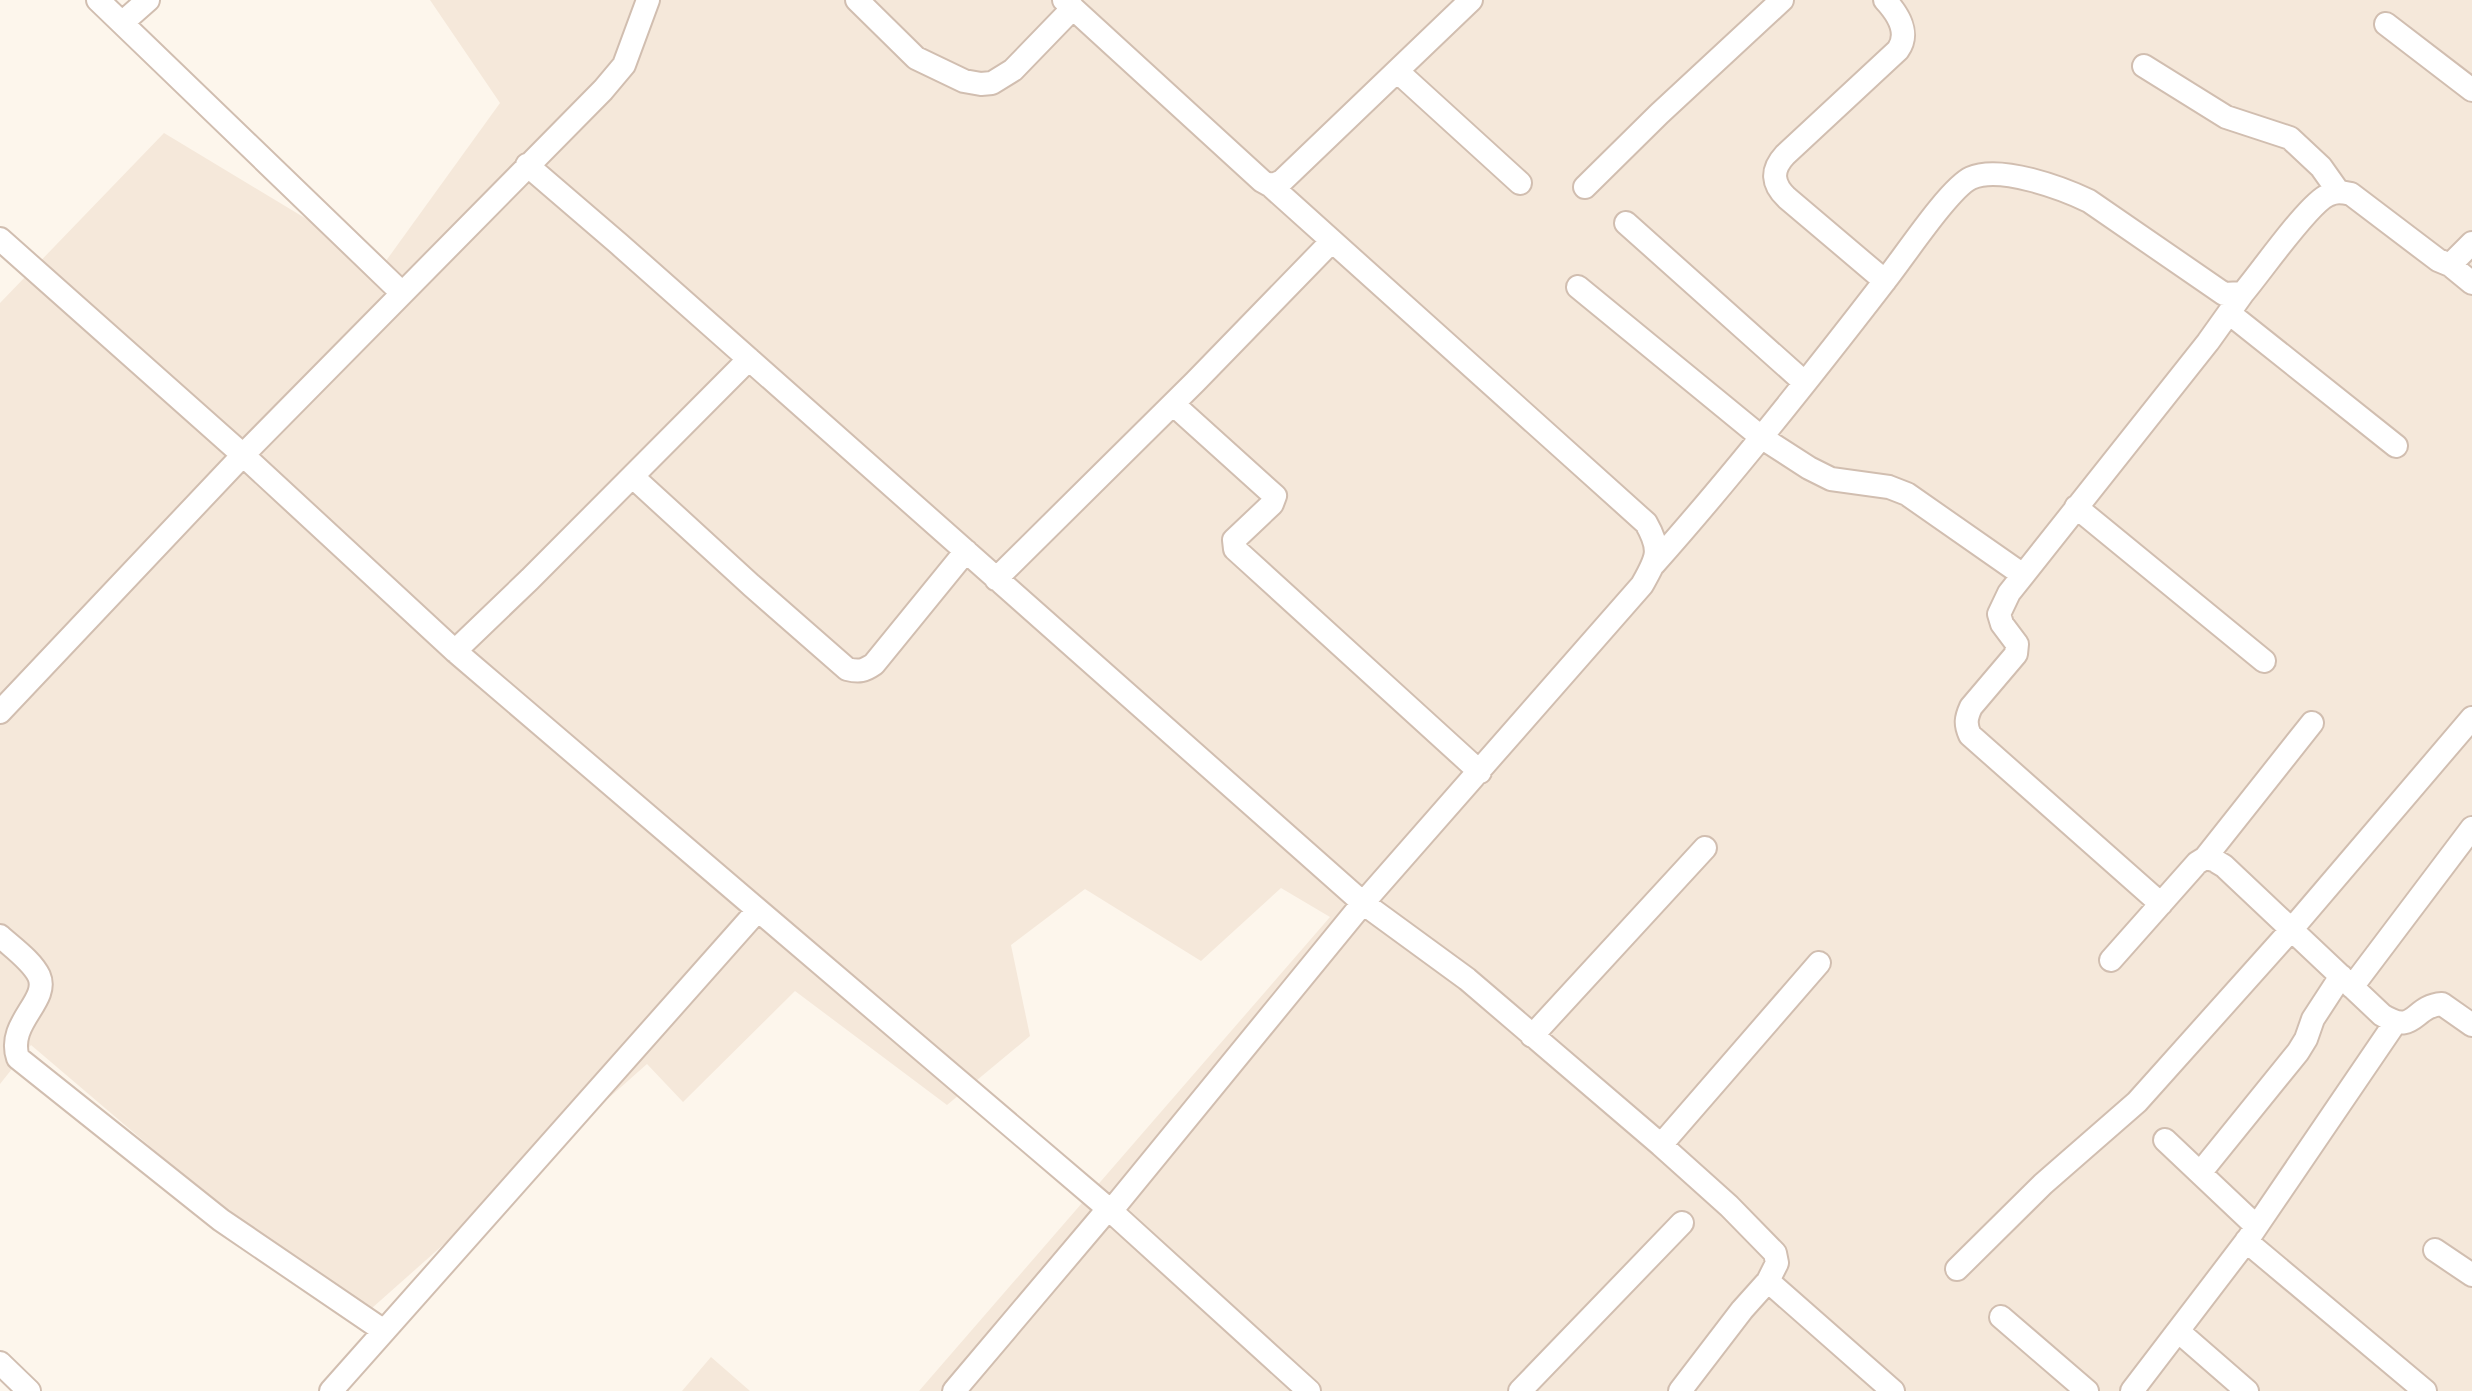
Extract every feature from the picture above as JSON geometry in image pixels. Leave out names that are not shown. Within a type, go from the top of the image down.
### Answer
[{"type":"street","points":[[98,0],[402,293]]},
{"type":"street","points":[[122,23],[148,0]]},
{"type":"street","points":[[0,712],[243,455],[603,90],[624,65],[648,0]]},
{"type":"street","points":[[857,0],[916,58],[964,81],[981,84],[992,83],[1013,70],[1069,4],[1262,181],[1271,186],[1646,523],[1657,542],[1654,564]]},
{"type":"street","points":[[1271,186],[1282,181],[1471,0]]},
{"type":"street","points":[[1585,187],[1659,114],[1782,0]]},
{"type":"street","points":[[1885,0],[1897,14],[1904,34],[1904,42],[1785,155],[1775,171],[1775,182],[1778,189],[1885,281]]},
{"type":"street","points":[[2386,24],[2472,90]]},
{"type":"street","points":[[2144,66],[2226,117],[2290,138],[2320,167],[2338,191]]},
{"type":"street","points":[[1397,71],[1520,183]]},
{"type":"street","points":[[527,165],[1363,903],[1467,979],[1661,1145],[1729,1206],[1775,1252],[1777,1263],[1768,1281],[1742,1310],[1680,1391]]},
{"type":"street","points":[[954,1391],[1109,1210],[1363,903],[1642,585],[1654,564],[1712,499],[1954,190],[1972,178],[1994,175],[2019,177],[2068,191],[2089,201],[2224,294],[2243,293]]},
{"type":"street","points":[[2161,904],[1970,735],[1966,727],[1966,717],[1971,707],[2016,654],[2017,644],[2002,624],[1999,614],[2003,603],[2243,293],[2312,208],[2326,195],[2338,191],[2351,194],[2425,252],[2450,265],[2472,283]]},
{"type":"street","points":[[1626,223],[1805,382]]},
{"type":"street","points":[[0,239],[243,455],[455,651],[1109,1210],[1309,1391]]},
{"type":"street","points":[[996,579],[1173,404],[1332,241]]},
{"type":"street","points":[[2450,265],[2472,243]]},
{"type":"street","points":[[1578,287],[1761,437],[1809,468],[1831,478],[1889,487],[1907,494],[2023,575]]},
{"type":"street","points":[[2229,313],[2396,447]]},
{"type":"street","points":[[455,651],[531,579],[749,359]]},
{"type":"street","points":[[1173,404],[1275,496],[1272,504],[1234,540],[1235,549],[1480,772]]},
{"type":"street","points":[[633,477],[750,585],[847,669],[856,672],[865,670],[874,664],[966,551]]},
{"type":"street","points":[[2076,507],[2264,662]]},
{"type":"street","points":[[1957,1269],[2043,1184],[2138,1102],[2291,930],[2472,718]]},
{"type":"street","points":[[2110,960],[2197,863],[2205,858],[2312,723]]},
{"type":"street","points":[[2200,1173],[2298,1052],[2306,1039],[2313,1019],[2472,828]]},
{"type":"street","points":[[1532,1036],[1705,848]]},
{"type":"street","points":[[2205,858],[2214,860],[2223,866],[2382,1015],[2395,1023],[2404,1023],[2427,1008],[2442,1004],[2472,1025]]},
{"type":"street","points":[[332,1391],[758,910]]},
{"type":"street","points":[[0,936],[39,975],[42,986],[18,1029],[14,1046],[18,1058],[221,1220],[384,1331]]},
{"type":"street","points":[[1661,1145],[1819,963]]},
{"type":"street","points":[[2132,1391],[2251,1234],[2395,1023]]},
{"type":"street","points":[[2165,1140],[2200,1173],[2251,1234],[2425,1391]]},
{"type":"street","points":[[1520,1391],[1682,1223]]},
{"type":"street","points":[[2435,1250],[2472,1275]]},
{"type":"street","points":[[1768,1281],[1893,1391]]},
{"type":"street","points":[[2001,1317],[2087,1391]]},
{"type":"street","points":[[2178,1331],[2247,1391]]},
{"type":"street","points":[[0,1363],[29,1391]]},
{"type":"shaded area","points":[[430,0],[2472,0],[2472,1391],[919,1391],[1330,917],[1281,888],[1201,961],[1085,889],[1011,945],[1030,1036],[947,1105],[795,991],[683,1102],[647,1064],[363,1316],[234,1218],[31,1045],[0,1084],[0,303],[164,133],[383,265],[500,103]]},
{"type":"shaded area","points":[[711,1357],[750,1391],[682,1391]]}]
